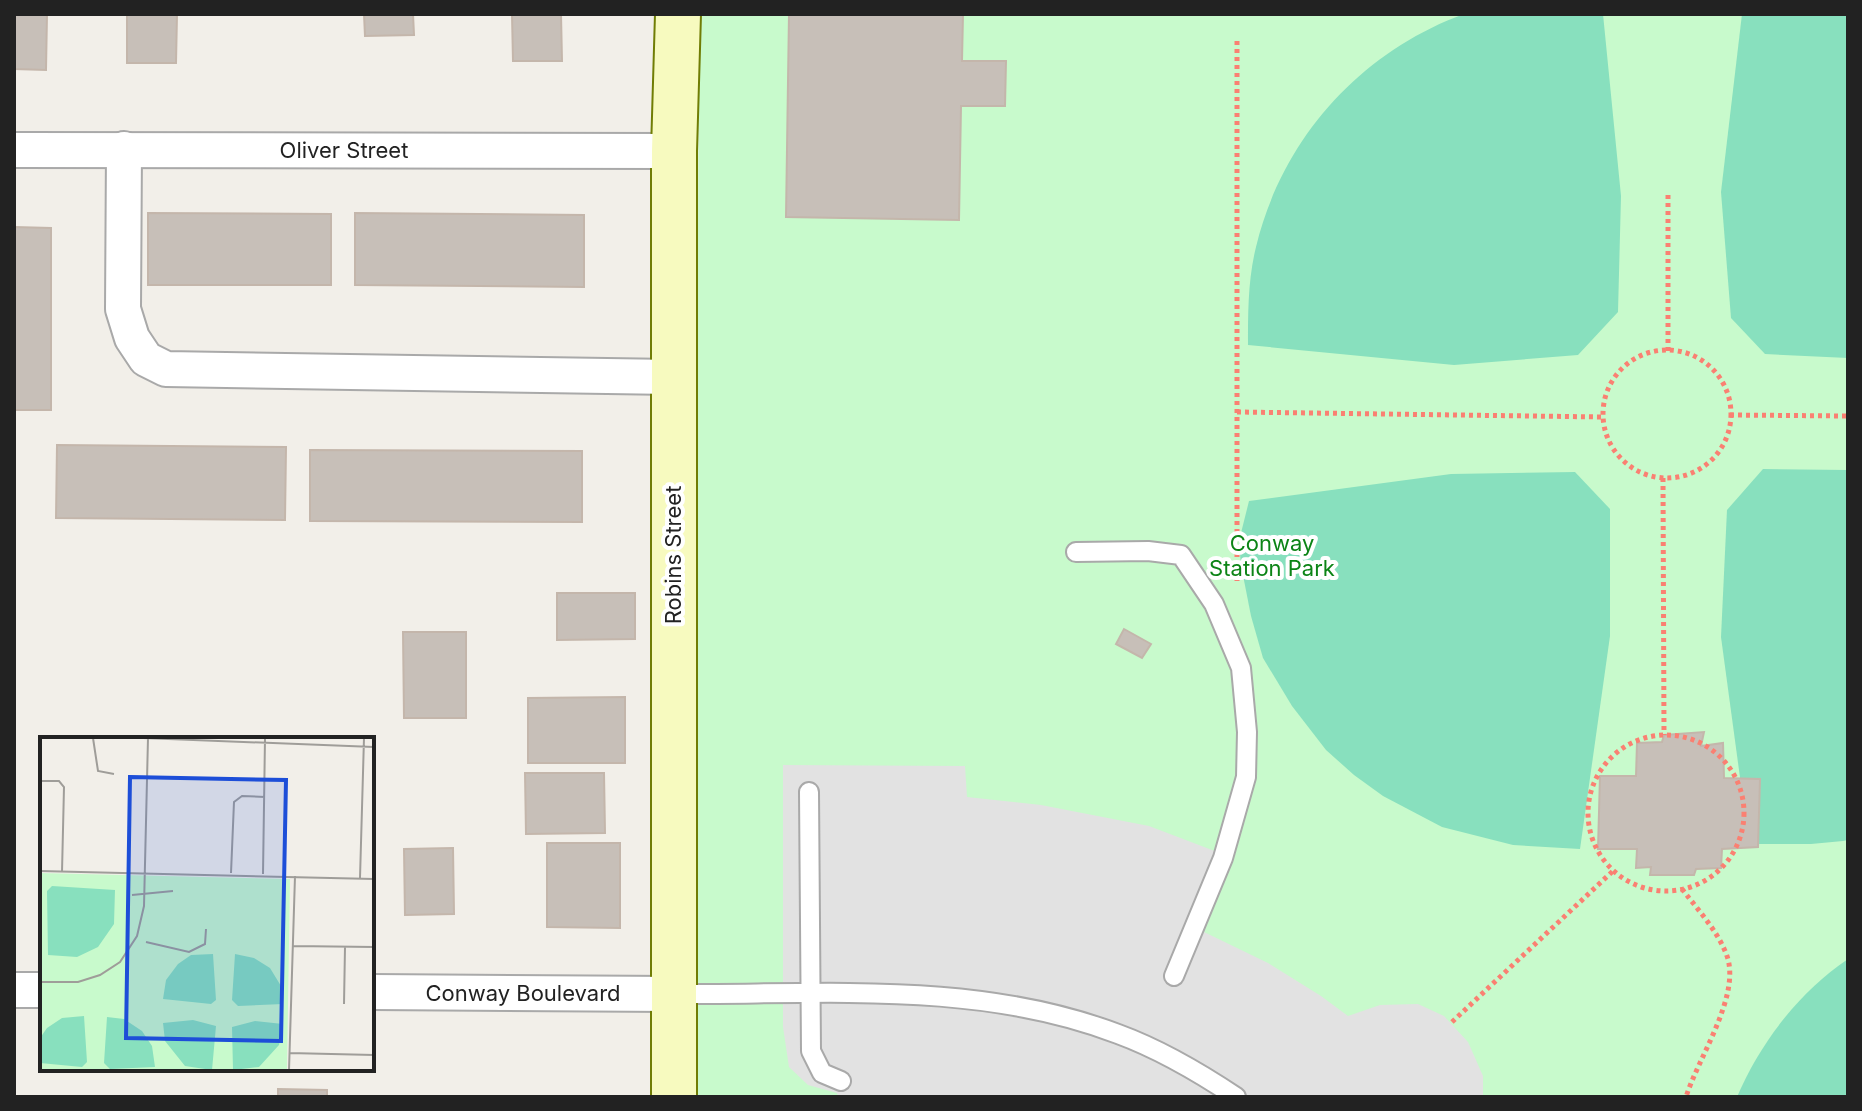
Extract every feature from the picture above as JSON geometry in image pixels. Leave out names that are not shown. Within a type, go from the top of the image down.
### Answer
[{"type":"street","name":"Robins Street","points":[[674,1097],[673,377],[678,14]]},
{"type":"street","points":[[124,149],[123,309],[132,338],[146,359],[166,369],[673,377]]},
{"type":"street","name":"Oliver Street","points":[[14,150],[674,151]]},
{"type":"street","points":[[14,990],[40,990]]},
{"type":"street","name":"Conway Boulevard","points":[[374,992],[673,994]]},
{"type":"lane","points":[[1076,552],[1148,551],[1181,555],[1214,604],[1241,668],[1247,732],[1246,777],[1223,858],[1174,976]]},
{"type":"lane","points":[[809,792],[811,1051],[822,1073],[841,1081]]},
{"type":"lane","points":[[673,994],[949,997],[1004,1004],[1059,1016],[1134,1041],[1189,1068],[1236,1097]]},
{"type":"path","points":[[1237,41],[1237,581]]},
{"type":"path","points":[[1668,195],[1668,351]]},
{"type":"path","points":[[1668,351],[1693,355],[1711,367],[1724,384],[1731,405],[1730,427],[1722,447],[1709,463],[1690,475],[1663,478],[1648,476],[1615,452],[1606,433],[1604,417],[1607,392],[1617,374],[1633,360],[1652,352],[1668,351]]},
{"type":"path","points":[[1237,412],[1604,417]]},
{"type":"path","points":[[1730,415],[1848,416]]},
{"type":"path","points":[[1663,478],[1664,735]]},
{"type":"path","points":[[1664,735],[1693,739],[1716,752],[1733,772],[1743,797],[1744,824],[1736,849],[1720,870],[1697,885],[1671,891],[1645,889],[1614,870],[1605,861],[1593,839],[1588,814],[1592,790],[1603,767],[1620,750],[1642,738],[1664,735]]},
{"type":"path","points":[[1452,1022],[1614,870]]},
{"type":"path","points":[[1682,889],[1719,940],[1726,955],[1730,977],[1725,1005],[1686,1097]]},
{"type":"green space","name":"Conway Station Park","points":[[699,14],[1848,14],[1848,1097],[694,1097]]},
{"type":"green space","points":[[1464,14],[1603,14],[1621,196],[1618,312],[1578,355],[1454,365],[1248,345],[1250,283],[1256,247],[1268,208],[1285,170],[1306,136],[1331,104],[1359,76],[1391,51],[1426,30]]},
{"type":"green space","points":[[1742,14],[1848,14],[1848,358],[1765,354],[1731,318],[1721,192]]},
{"type":"green space","points":[[1763,469],[1848,470],[1848,840],[1811,844],[1749,844],[1721,637],[1727,510]]},
{"type":"green space","points":[[1575,472],[1610,509],[1610,636],[1580,849],[1513,845],[1442,827],[1383,796],[1326,750],[1292,706],[1263,658],[1241,565],[1239,541],[1249,501],[1451,474]]},
{"type":"green space","points":[[1848,959],[1848,1097],[1737,1097],[1757,1057],[1783,1020],[1813,987]]},
{"type":"shaded area","points":[[783,765],[965,766],[967,797],[1041,805],[1149,826],[1233,858],[1204,932],[1268,963],[1348,1016],[1380,1005],[1418,1004],[1444,1016],[1468,1042],[1483,1076],[1483,1097],[838,1097],[837,1093],[808,1085],[789,1067],[783,1027]]},
{"type":"building","points":[[14,14],[47,14],[46,70],[14,69]]},
{"type":"building","points":[[127,14],[177,14],[176,63],[127,63]]},
{"type":"building","points":[[364,14],[413,14],[414,35],[365,36]]},
{"type":"building","points":[[512,14],[561,14],[562,61],[513,61]]},
{"type":"building","points":[[789,14],[963,14],[962,61],[1006,61],[1005,106],[961,106],[959,220],[786,217]]},
{"type":"building","points":[[148,213],[331,214],[331,285],[148,285]]},
{"type":"building","points":[[355,213],[584,215],[584,287],[355,285]]},
{"type":"building","points":[[14,227],[51,228],[51,410],[14,410]]},
{"type":"building","points":[[57,445],[286,447],[285,520],[56,518]]},
{"type":"building","points":[[310,450],[582,451],[582,522],[310,521]]},
{"type":"building","points":[[557,593],[635,593],[635,639],[557,640]]},
{"type":"building","points":[[1124,629],[1151,644],[1142,658],[1116,644]]},
{"type":"building","points":[[403,632],[466,632],[466,718],[404,718]]},
{"type":"building","points":[[625,697],[625,763],[528,763],[528,698]]},
{"type":"building","points":[[1704,732],[1701,746],[1723,743],[1724,778],[1760,779],[1758,847],[1722,849],[1721,868],[1696,869],[1694,875],[1650,875],[1651,867],[1636,868],[1637,849],[1598,849],[1600,776],[1636,776],[1637,743],[1662,742],[1664,735]]},
{"type":"building","points":[[525,773],[604,773],[605,833],[526,834]]},
{"type":"building","points":[[547,843],[620,843],[620,928],[547,927]]},
{"type":"building","points":[[453,848],[454,914],[405,915],[404,849]]},
{"type":"building","points":[[278,1089],[327,1090],[327,1097],[278,1097]]}]
